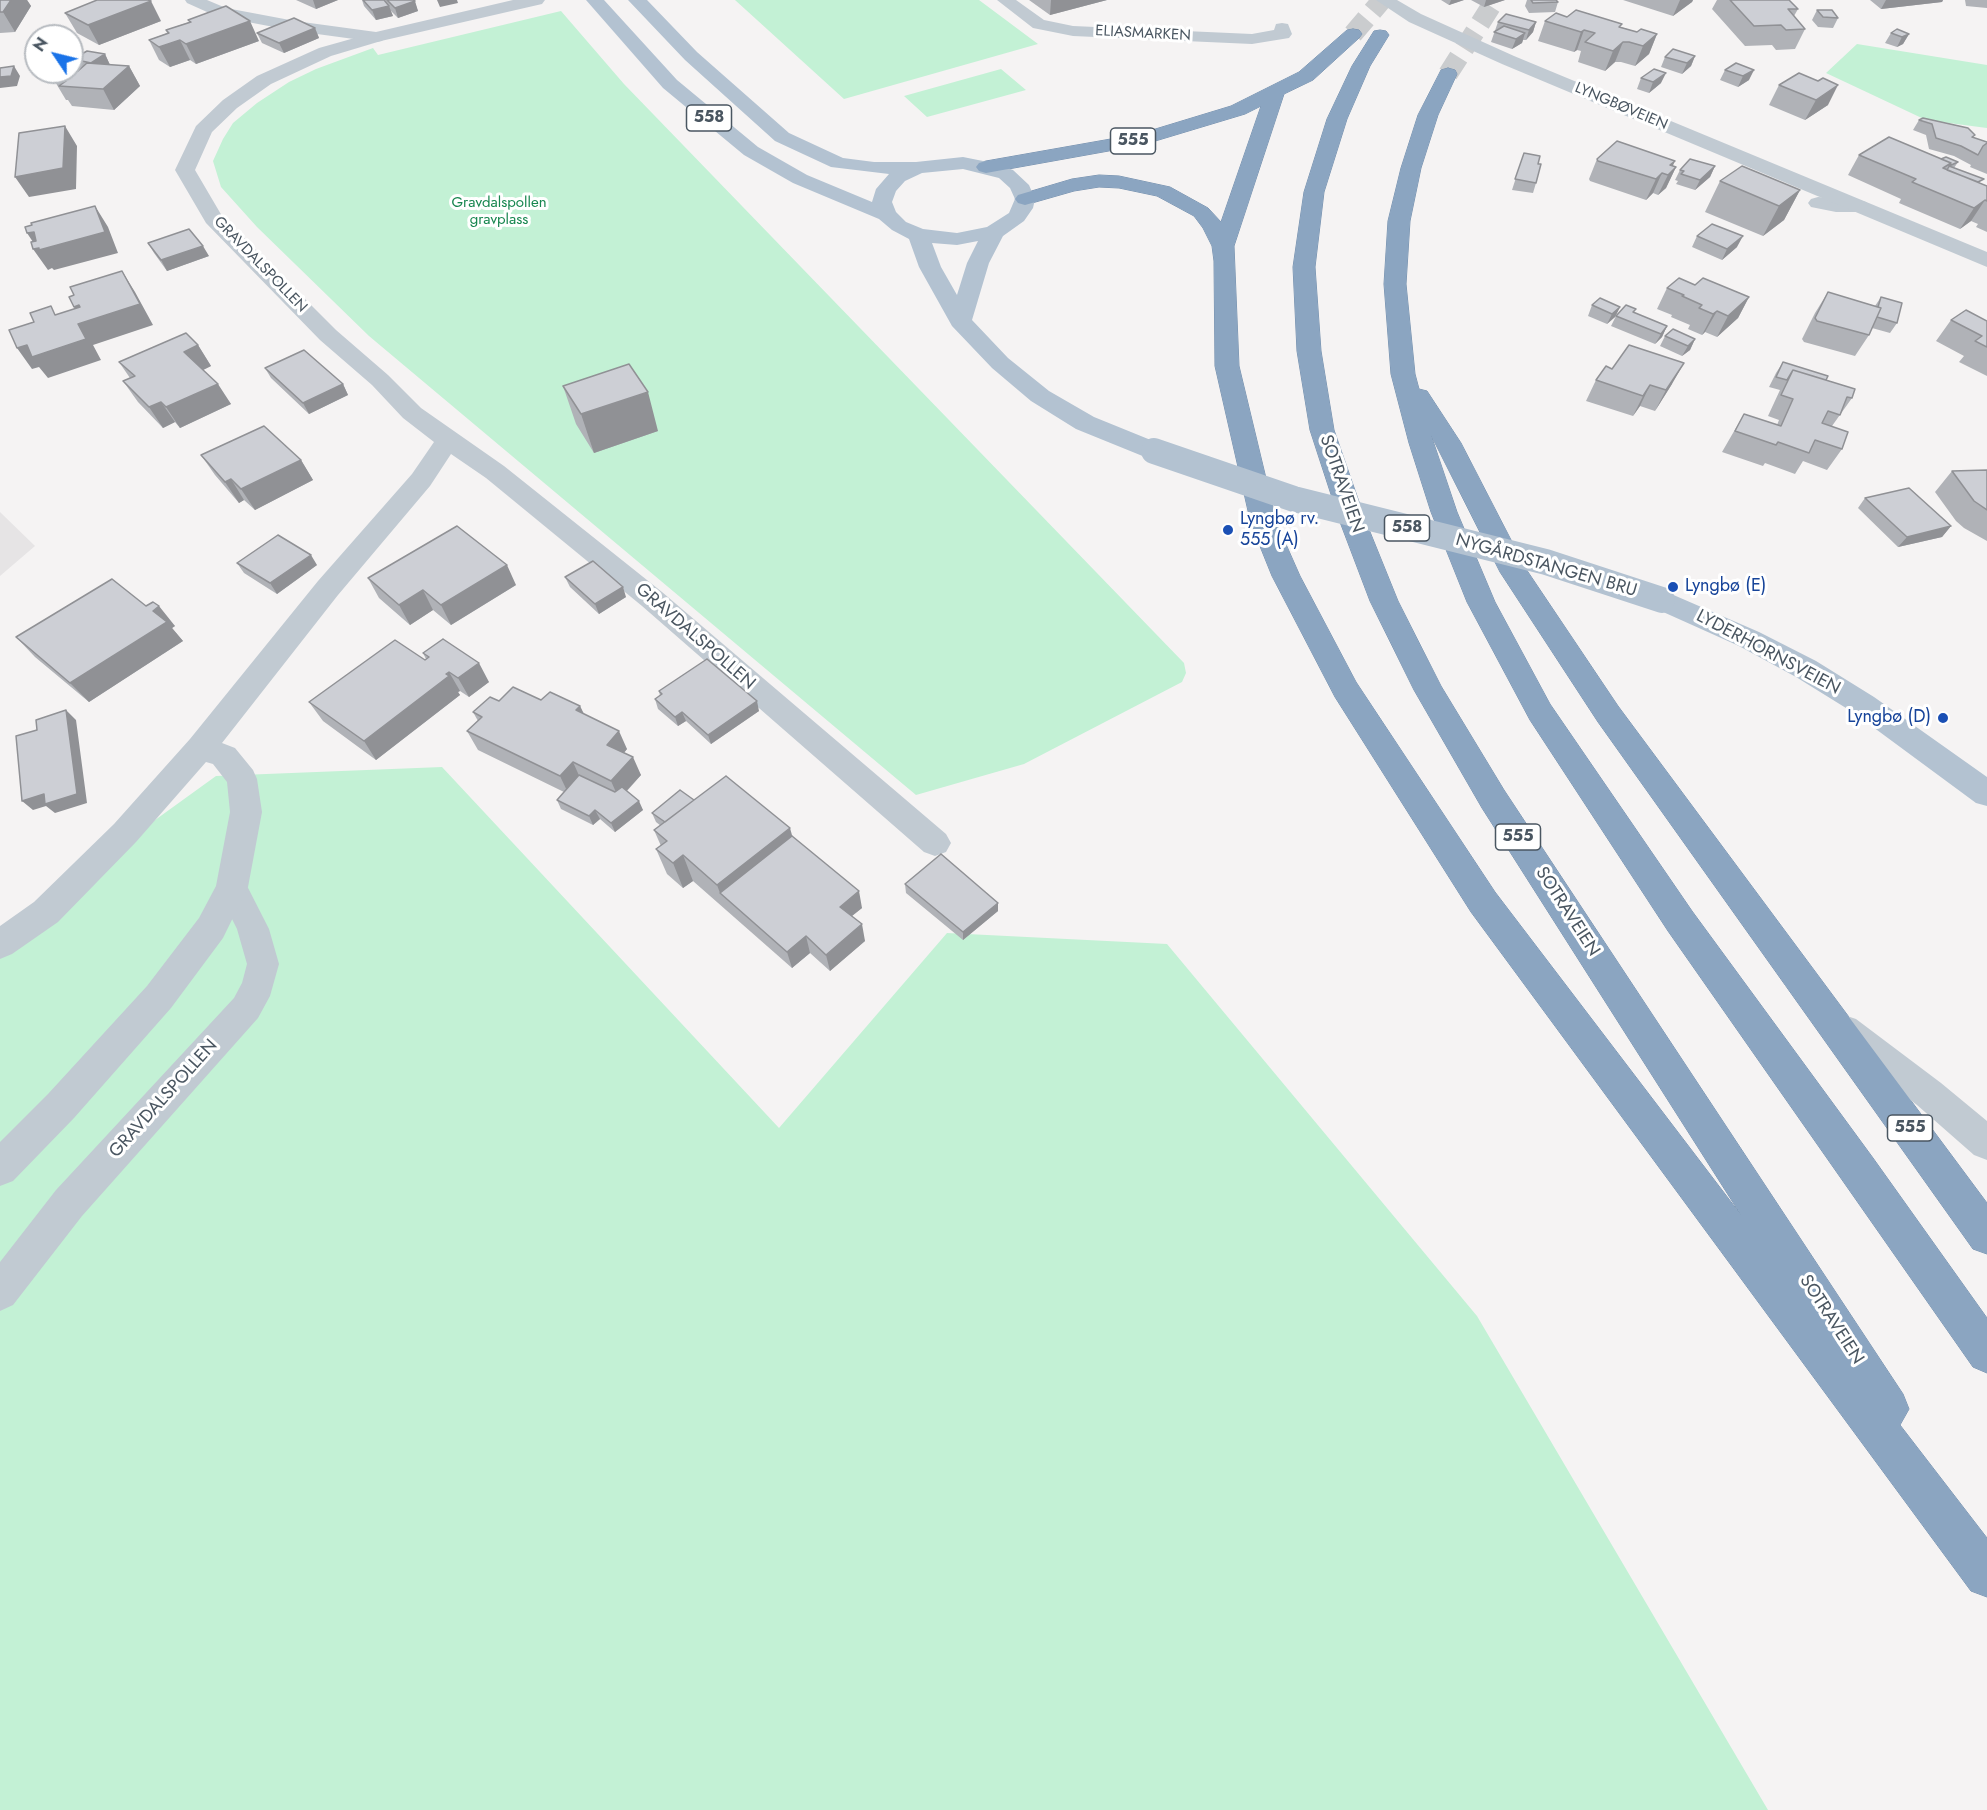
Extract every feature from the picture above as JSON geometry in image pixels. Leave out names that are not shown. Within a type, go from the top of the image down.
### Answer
[{"type":"highway","name":"SOTRAVEIEN","points":[[1275,93],[1306,76],[1366,35],[1361,66],[1337,119],[1314,192],[1304,267],[1309,351],[1322,430],[1353,522],[1384,601],[1429,690],[1493,799],[1987,1563]]},
{"type":"highway","name":"555","points":[[1448,74],[1428,115],[1411,168],[1399,221],[1395,284],[1403,374],[1421,443],[1444,512],[1481,602],[1540,712],[1680,921],[1860,1171],[1987,1353]]},
{"type":"highway","name":"555","points":[[986,167],[1142,139],[1194,125],[1275,93]]},
{"type":"highway","points":[[1223,246],[1275,93]]},
{"type":"highway","points":[[1025,199],[1051,189],[1099,181],[1142,186],[1174,196],[1201,212],[1213,226],[1223,246],[1226,261],[1227,366],[1264,524],[1286,576],[1345,689],[1483,902],[1987,1575]]},
{"type":"highway","name":"555","points":[[1403,374],[1449,443],[1514,572],[1608,714],[1987,1235]]},
{"type":"main road","name":"558","points":[[595,0],[670,84],[751,151],[800,179],[886,215],[898,226],[918,235],[957,239],[994,232],[1017,217],[1023,208],[1025,199],[1019,185],[1006,174],[986,167],[947,163],[916,168],[874,168],[838,163],[782,137],[691,56],[637,0]]},
{"type":"main road","name":"558","points":[[886,215],[882,202],[885,189],[898,177],[916,168]]},
{"type":"main road","name":"558","points":[[960,321],[978,263],[994,232]]},
{"type":"main road","name":"558","points":[[918,235],[930,267],[960,321]]},
{"type":"main road","name":"NYGÅRDSTANGEN BRU","points":[[960,321],[1000,363],[1040,396],[1085,423],[1154,451],[1294,499],[1546,562],[1662,600]]},
{"type":"main road","name":"LYDERHORNSVEIEN","points":[[1662,600],[1749,639],[1806,669],[1926,747],[1987,794]]},
{"type":"street","name":"GRAVDALSPOLLEN","points":[[536,0],[376,37],[325,52],[292,66],[230,104],[203,130],[185,170],[213,219],[328,335],[380,380],[412,413],[495,472],[652,599],[934,843]]},
{"type":"street","name":"LYNGBØVEIEN","points":[[1386,0],[1415,18],[1508,60],[1987,260]]},
{"type":"street","points":[[0,944],[46,912],[125,833],[201,747],[328,588],[421,480],[448,440]]},
{"type":"street","points":[[0,1168],[61,1106],[159,997],[211,928],[232,887],[246,812],[242,779],[224,756],[201,747]]},
{"type":"lane","name":"GRAVDALSPOLLEN","points":[[193,0],[233,14],[295,26],[376,37]]},
{"type":"lane","name":"ELIASMARKEN","points":[[1005,0],[1039,24],[1073,31],[1252,39],[1283,34],[1282,28]]},
{"type":"lane","name":"LYNGBØVEIEN","points":[[1818,203],[1859,206]]},
{"type":"lane","name":"GRAVDALSPOLLEN","points":[[0,1292],[69,1203],[246,1008],[258,986],[263,964],[253,929],[232,887]]},
{"type":"lane","points":[[1832,1022],[1929,1094],[1987,1143]]},
{"type":"shaded area","points":[[0,512],[35,546],[0,576]]},
{"type":"green space","points":[[735,0],[979,0],[1038,44],[844,99]]},
{"type":"green space","name":"Gravdalspollen gravplass","points":[[561,11],[624,84],[1184,663],[1186,673],[1182,682],[1024,764],[916,795],[369,336],[257,227],[221,187],[213,161],[233,123],[257,103],[289,82],[316,69],[373,48],[378,55]]},
{"type":"green space","points":[[1857,44],[1987,65],[1987,128],[1926,120],[1826,73]]},
{"type":"green space","points":[[1001,69],[1026,90],[927,117],[904,96]]},
{"type":"green space","points":[[442,767],[779,1128],[947,933],[1167,944],[1477,1316],[1768,1810],[0,1810],[0,932],[216,776]]},
{"type":"building","points":[[0,0],[11,0],[3,12],[0,12]]},
{"type":"building","points":[[97,0],[151,1],[88,25],[65,13]]},
{"type":"building","points":[[363,0],[384,0],[389,6],[372,10]]},
{"type":"building","points":[[387,0],[414,0],[415,1],[395,8]]},
{"type":"building","points":[[1531,0],[1556,0],[1558,2],[1533,3]]},
{"type":"building","points":[[1730,0],[1789,0],[1798,9],[1788,9],[1805,29],[1786,30],[1781,25],[1754,26]]},
{"type":"building","points":[[226,6],[250,21],[186,44],[180,40],[159,47],[149,40],[169,33],[166,30],[191,22],[188,20]]},
{"type":"building","points":[[1576,10],[1622,24],[1619,27],[1637,32],[1641,29],[1657,34],[1643,46],[1623,42],[1613,51],[1585,42],[1595,33],[1584,30],[1581,32],[1545,21],[1556,13],[1567,17]]},
{"type":"building","points":[[1817,10],[1832,10],[1838,18],[1823,17]]},
{"type":"building","points":[[1506,14],[1536,22],[1529,30],[1498,22]]},
{"type":"building","points":[[294,18],[315,28],[279,43],[257,33]]},
{"type":"building","points":[[1504,26],[1525,33],[1516,39],[1494,32]]},
{"type":"building","points":[[1897,29],[1909,34],[1902,37],[1891,33]]},
{"type":"building","points":[[1673,49],[1695,56],[1687,63],[1665,57]]},
{"type":"building","points":[[87,51],[105,54],[91,63],[84,61],[84,53]]},
{"type":"building","points":[[87,63],[129,66],[103,89],[59,86],[84,84],[84,66]]},
{"type":"building","points":[[1736,63],[1754,70],[1743,76],[1725,70]]},
{"type":"building","points":[[14,66],[11,76],[0,77],[0,68]]},
{"type":"building","points":[[1654,69],[1666,73],[1653,82],[1641,78]]},
{"type":"building","points":[[1799,73],[1818,81],[1823,78],[1838,85],[1816,100],[1779,85]]},
{"type":"building","points":[[1923,118],[1968,128],[1975,135],[1972,137],[1987,143],[1978,155],[1961,146],[1936,138],[1932,124],[1919,120]]},
{"type":"building","points":[[65,126],[63,168],[15,177],[19,133]]},
{"type":"building","points":[[1889,137],[1951,163],[1943,168],[1987,186],[1987,201],[1985,200],[1974,208],[1912,182],[1916,179],[1859,155]]},
{"type":"building","points":[[1617,141],[1675,161],[1670,165],[1676,167],[1668,175],[1662,173],[1656,179],[1598,161],[1597,159]]},
{"type":"building","points":[[1524,153],[1540,156],[1538,164],[1541,164],[1536,183],[1515,179]]},
{"type":"building","points":[[1946,157],[1958,162],[1949,166],[1951,163],[1941,159]]},
{"type":"building","points":[[1690,159],[1715,166],[1700,180],[1681,174],[1684,171],[1680,170]]},
{"type":"building","points":[[1742,166],[1800,190],[1779,206],[1720,181]]},
{"type":"building","points":[[1949,166],[1984,179],[1978,182],[1947,170]]},
{"type":"building","points":[[95,206],[105,232],[39,250],[39,248],[33,249],[31,242],[36,241],[34,232],[27,233],[25,227],[32,225],[31,223]]},
{"type":"building","points":[[1712,224],[1743,236],[1727,249],[1697,236]]},
{"type":"building","points":[[189,229],[203,246],[161,260],[148,243]]},
{"type":"building","points":[[122,271],[140,304],[78,324],[86,339],[32,357],[27,345],[17,348],[9,330],[34,322],[30,313],[51,306],[55,315],[80,307],[79,305],[74,307],[69,297],[74,295],[70,287]]},
{"type":"building","points":[[1679,278],[1695,285],[1703,278],[1749,297],[1728,316],[1717,311],[1713,314],[1699,308],[1702,305],[1667,288]]},
{"type":"building","points":[[1828,292],[1881,308],[1869,335],[1817,321],[1815,318]]},
{"type":"building","points":[[1881,297],[1902,303],[1897,323],[1877,317],[1881,308],[1878,307]]},
{"type":"building","points":[[1600,298],[1620,307],[1612,314],[1592,305]]},
{"type":"building","points":[[1626,305],[1636,309],[1633,312],[1667,326],[1661,334],[1616,316]]},
{"type":"building","points":[[1966,310],[1987,321],[1987,347],[1975,341],[1982,336],[1951,320]]},
{"type":"building","points":[[1673,329],[1695,339],[1688,346],[1665,336]]},
{"type":"building","points":[[186,333],[198,345],[184,352],[218,384],[166,407],[161,402],[149,407],[123,381],[135,376],[119,362]]},
{"type":"building","points":[[1629,345],[1684,363],[1666,390],[1650,385],[1643,396],[1596,380],[1606,366],[1612,369]]},
{"type":"building","points":[[304,350],[343,384],[303,403],[265,368]]},
{"type":"building","points":[[1783,362],[1828,376],[1826,380],[1793,370],[1787,380],[1776,377]]},
{"type":"building","points":[[629,364],[648,392],[581,414],[563,386]]},
{"type":"building","points":[[1793,370],[1855,389],[1852,398],[1847,397],[1840,415],[1828,411],[1822,423],[1848,432],[1842,449],[1815,440],[1809,453],[1735,431],[1744,414],[1781,426],[1793,399],[1781,395]]},
{"type":"building","points":[[264,426],[301,460],[241,489],[231,479],[225,482],[201,455]]},
{"type":"building","points":[[1987,470],[1987,510],[1974,501],[1952,471]]},
{"type":"building","points":[[1909,488],[1951,526],[1907,537],[1865,498]]},
{"type":"building","points":[[457,526],[507,565],[441,605],[423,590],[399,605],[368,578]]},
{"type":"building","points":[[278,535],[311,555],[270,583],[237,563]]},
{"type":"building","points":[[593,561],[623,587],[595,604],[565,577]]},
{"type":"building","points":[[112,579],[146,606],[153,602],[159,606],[153,611],[167,622],[70,683],[16,637]]},
{"type":"building","points":[[443,639],[479,663],[458,678],[449,672],[446,674],[449,676],[364,741],[309,702],[395,640],[425,660],[429,657],[423,653]]},
{"type":"building","points":[[707,659],[757,701],[708,735],[682,712],[675,717],[655,699],[662,694],[659,691]]},
{"type":"building","points":[[513,687],[541,700],[550,692],[580,706],[576,710],[619,731],[607,745],[633,757],[611,781],[573,762],[560,776],[467,731],[482,717],[473,712],[490,697],[499,701]]},
{"type":"building","points":[[66,710],[77,794],[45,804],[44,794],[22,801],[16,736],[37,730],[36,720]]},
{"type":"building","points":[[579,775],[615,792],[622,787],[639,801],[611,823],[595,810],[589,816],[557,800]]},
{"type":"building","points":[[726,776],[790,828],[717,885],[683,855],[673,863],[656,849],[667,841],[654,830]]},
{"type":"building","points":[[680,790],[694,800],[665,822],[652,813]]},
{"type":"building","points":[[792,836],[859,891],[840,907],[862,924],[826,955],[806,936],[787,952],[720,893]]},
{"type":"building","points":[[941,854],[998,903],[963,932],[905,884]]},
{"type":"tunnel","points":[[1353,34],[1382,0]]},
{"type":"tunnel","points":[[1448,74],[1495,0]]},
{"type":"place","name":"Lyngbø rv. 555 (A)","points":[[1228,530]]},
{"type":"place","name":"Lyngbø (E)","points":[[1673,587]]},
{"type":"place","name":"Lyngbø (D)","points":[[1943,718]]}]
